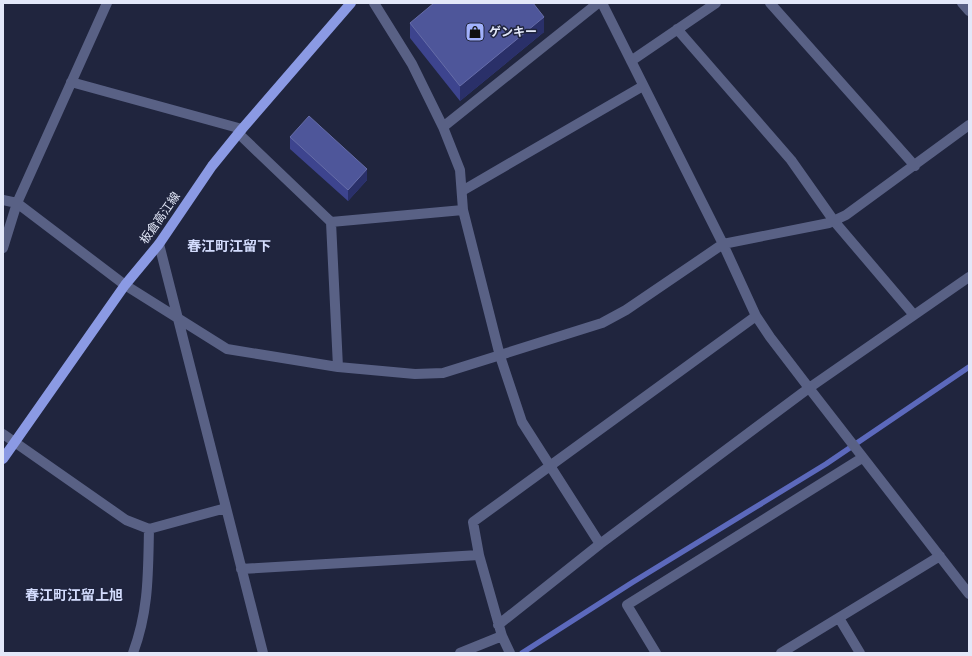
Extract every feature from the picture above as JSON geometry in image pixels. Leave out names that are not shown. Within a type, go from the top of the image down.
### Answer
[{"type":"main road","name":"板倉高江線","points":[[3,459],[125,285],[159,244],[212,166],[240,131],[351,3]]},
{"type":"street","points":[[3,248],[17,203],[107,3]]},
{"type":"street","points":[[374,3],[412,64],[443,127],[460,170],[463,210],[500,356],[522,422],[600,544]]},
{"type":"street","points":[[443,127],[598,3]]},
{"type":"street","points":[[602,3],[723,244],[756,316],[770,337],[862,458],[969,594]]},
{"type":"street","points":[[631,61],[716,3]]},
{"type":"street","points":[[770,3],[915,166]]},
{"type":"street","points":[[962,3],[969,11]]},
{"type":"street","points":[[677,29],[790,160],[834,221],[914,315]]},
{"type":"street","points":[[71,82],[240,131],[331,222],[338,367]]},
{"type":"street","points":[[462,191],[643,86]]},
{"type":"street","points":[[3,200],[17,203],[125,285],[227,349],[338,367],[415,374],[443,373],[602,323],[626,310],[723,244],[834,221],[846,215],[915,166],[969,125]]},
{"type":"street","points":[[331,222],[463,210]]},
{"type":"street","points":[[159,244],[263,653]]},
{"type":"street","points":[[498,625],[600,544],[809,388],[969,277]]},
{"type":"street","points":[[510,653],[498,625],[478,555],[473,522],[756,316]]},
{"type":"street","points":[[3,434],[16,441],[126,520],[148,528],[226,508]]},
{"type":"street","points":[[656,653],[627,605],[862,458]]},
{"type":"street","points":[[133,653],[140,633],[148,593],[148,528]]},
{"type":"street","points":[[242,569],[478,555]]},
{"type":"street","points":[[781,653],[940,556]]},
{"type":"street","points":[[839,618],[860,653]]},
{"type":"street","points":[[460,653],[502,636]]},
{"type":"building","points":[[434,3],[533,3],[544,17],[460,86],[410,23]]},
{"type":"building","points":[[309,116],[367,169],[348,190],[290,137]]},
{"type":"waterway","points":[[522,653],[633,582],[826,464],[969,367]]},
{"type":"place","name":"ゲンキー","points":[[475,32]]},
{"type":"district","name":"春江町江留下","points":[[229,246]]},
{"type":"district","name":"春江町江留上旭","points":[[74,595]]}]
